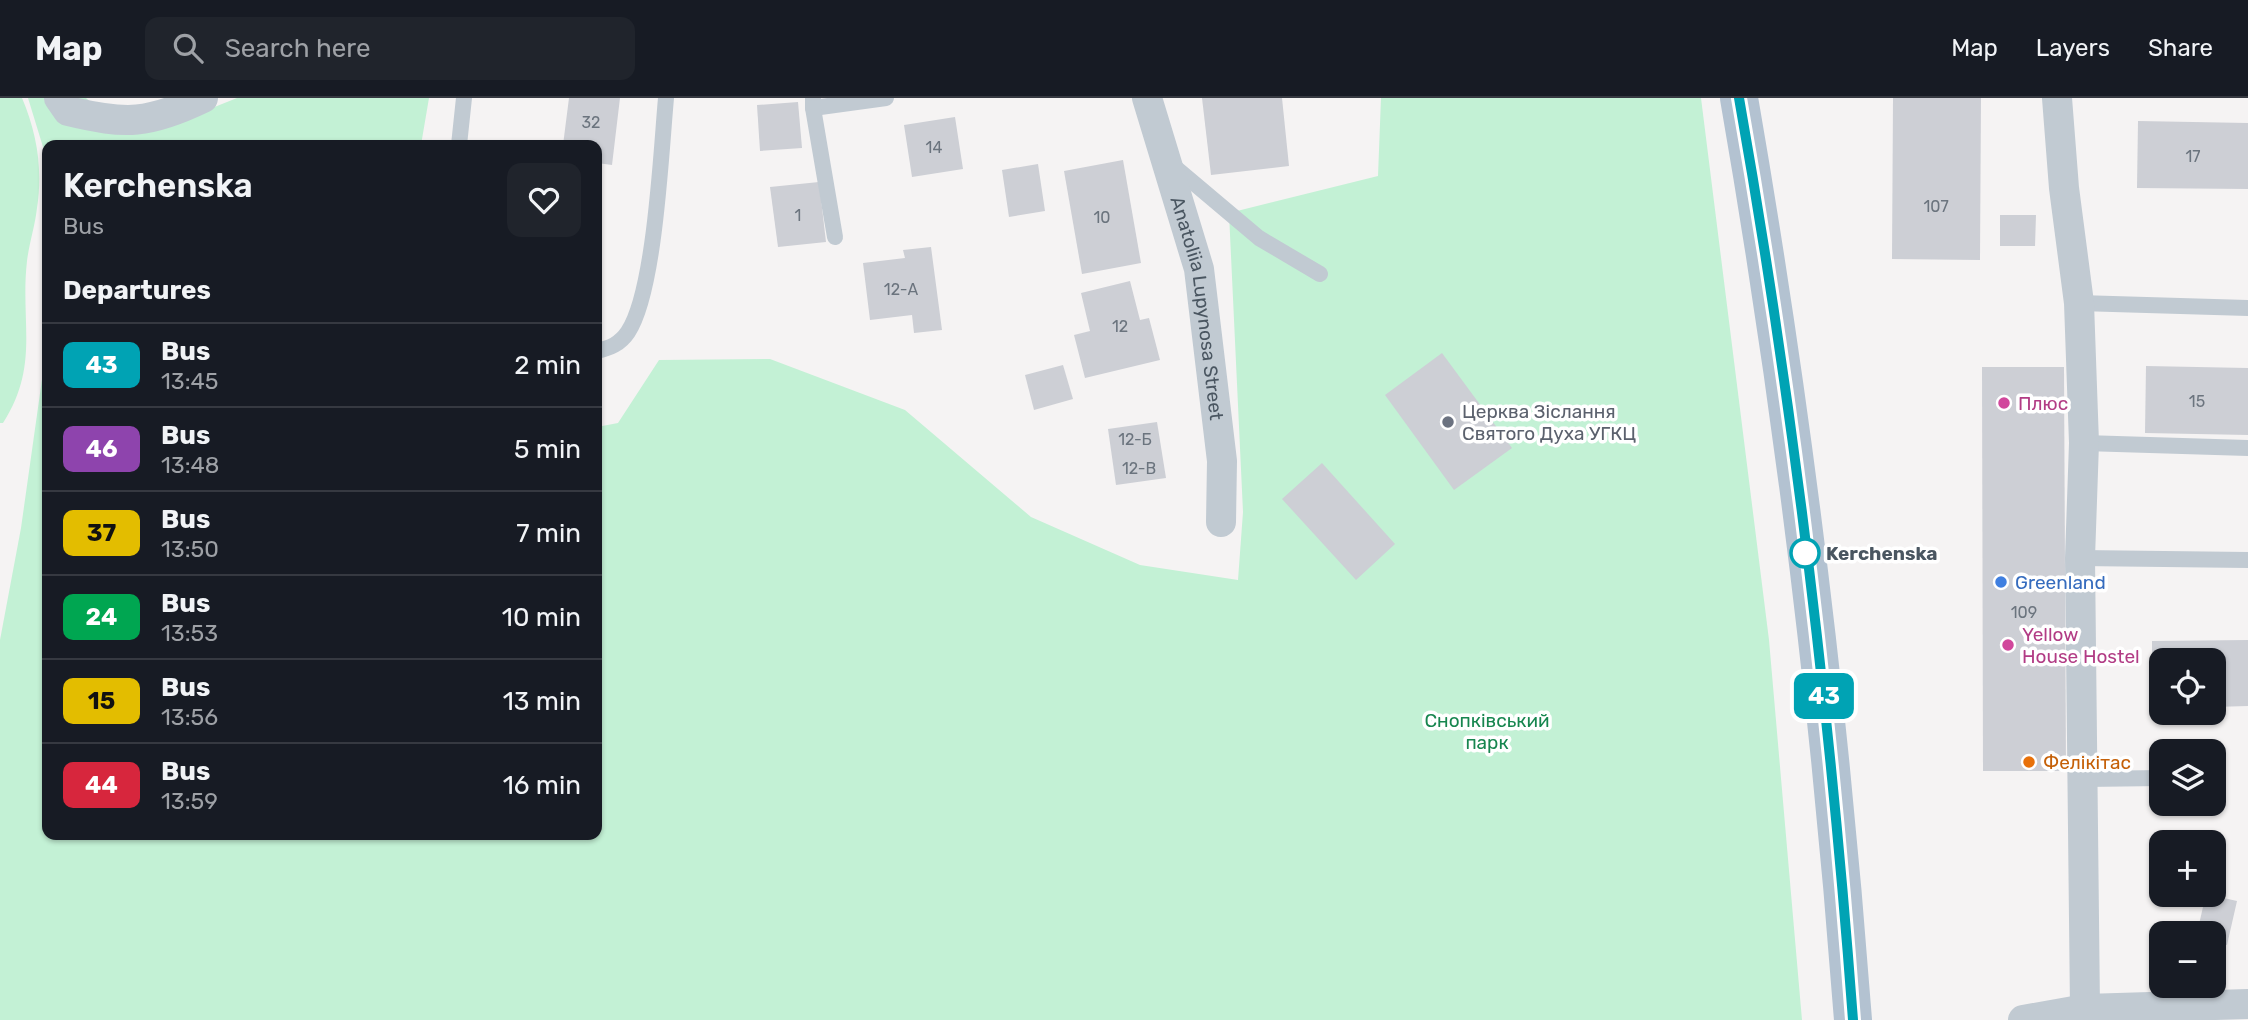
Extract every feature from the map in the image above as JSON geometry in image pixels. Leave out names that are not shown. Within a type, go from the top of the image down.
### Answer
[{"type":"main road","points":[[1739,98],[1780,342],[1824,689],[1840,844],[1853,1020]]},
{"type":"street","points":[[59,98],[68,110],[114,122],[167,115],[203,98]]},
{"type":"street","name":"Anatoliia Lupynosa Street","points":[[1147,98],[1199,269],[1222,461],[1221,522]]},
{"type":"street","points":[[2057,98],[2064,188],[2079,303],[2084,443],[2080,558],[2085,779],[2085,1015]]},
{"type":"street","points":[[2024,1020],[2248,1004]]},
{"type":"lane","points":[[460,140],[464,98]]},
{"type":"lane","points":[[602,350],[613,347],[628,331],[642,296],[650,250],[666,98]]},
{"type":"lane","points":[[835,237],[813,103],[886,98]]},
{"type":"lane","points":[[1168,162],[1259,238],[1320,274]]},
{"type":"lane","points":[[2079,303],[2248,308]]},
{"type":"lane","points":[[2084,443],[2248,448]]},
{"type":"lane","points":[[2080,558],[2248,560]]},
{"type":"lane","points":[[2085,779],[2149,778]]},
{"type":"green space","points":[[0,98],[22,98],[32,125],[39,166],[39,194],[25,283],[25,362],[14,402],[3,423],[0,423]]},
{"type":"green space","points":[[28,98],[86,98],[126,134],[187,118],[237,98],[429,98],[422,140],[42,140],[42,144]]},
{"type":"green space","name":"Снопківський парк","points":[[1381,98],[1701,98],[1769,640],[1802,1020],[0,1020],[0,640],[21,528],[42,379],[42,840],[602,840],[602,426],[618,423],[659,360],[770,359],[905,410],[1031,517],[1140,565],[1238,580],[1243,512],[1229,213],[1378,176]]},
{"type":"building","points":[[569,98],[620,98],[612,165],[602,164],[602,140],[564,140]]},
{"type":"building","points":[[1202,98],[1282,98],[1289,166],[1211,175]]},
{"type":"building","points":[[1893,98],[1981,98],[1980,260],[1892,259]]},
{"type":"building","points":[[798,102],[802,148],[760,151],[757,105]]},
{"type":"building","points":[[955,117],[963,169],[912,177],[904,125]]},
{"type":"building","points":[[2138,121],[2248,123],[2248,189],[2137,188]]},
{"type":"building","points":[[1123,160],[1141,263],[1082,274],[1064,171]]},
{"type":"building","points":[[1038,164],[1045,211],[1009,217],[1002,170]]},
{"type":"building","points":[[819,182],[826,242],[778,247],[770,187]]},
{"type":"building","points":[[2000,215],[2036,215],[2035,246],[2000,246]]},
{"type":"building","points":[[931,247],[942,330],[914,333],[912,315],[870,320],[863,263],[905,258],[903,250]]},
{"type":"building","points":[[1130,281],[1140,320],[1149,318],[1160,360],[1085,378],[1074,335],[1090,331],[1081,293]]},
{"type":"building","name":"Церква Зіслання Святого Духа УГКЦ","points":[[1442,353],[1512,448],[1454,490],[1385,395]]},
{"type":"building","points":[[1063,365],[1073,399],[1034,410],[1025,375]]},
{"type":"building","points":[[2146,366],[2248,368],[2248,435],[2145,433]]},
{"type":"building","points":[[1982,367],[2064,367],[2066,771],[1983,771]]},
{"type":"building","points":[[1157,422],[1166,478],[1116,485],[1108,429]]},
{"type":"building","points":[[1322,463],[1395,544],[1356,580],[1282,499]]},
{"type":"building","points":[[2248,640],[2248,706],[2226,707],[2226,648],[2152,648],[2152,641]]},
{"type":"building","points":[[2226,899],[2237,901],[2227,945],[2226,921],[2200,921],[2203,907],[2226,907]]},
{"type":"bus line","name":"43","points":[[1739,98],[1780,342],[1801,527],[1824,689],[1840,844],[1853,1020]]},
{"type":"place","name":"Плюс","points":[[2004,403]]},
{"type":"place","name":"Церква Зіслання Святого Духа УГКЦ","points":[[1448,422]]},
{"type":"place","name":"Kerchenska","points":[[1805,553]]},
{"type":"place","name":"Greenland","points":[[2001,582]]},
{"type":"place","name":"Yellow House Hostel","points":[[2008,645]]},
{"type":"place","name":"Фелікітас","points":[[2029,762]]}]
